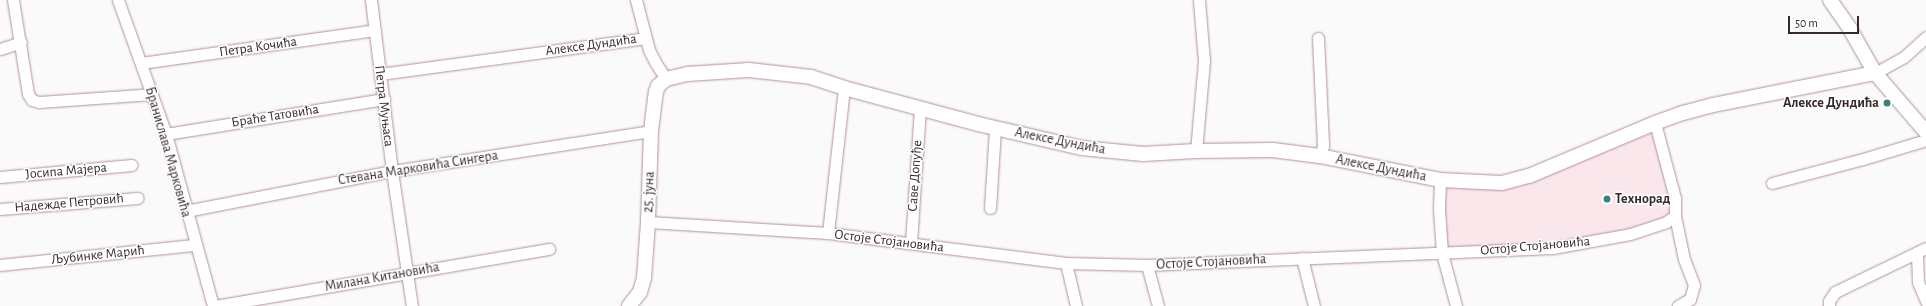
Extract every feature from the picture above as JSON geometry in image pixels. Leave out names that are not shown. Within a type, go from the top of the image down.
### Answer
[{"type":"street","points":[[13,0],[21,42],[28,94],[34,101],[152,94]]},
{"type":"street","name":"Бранислава Марковића","points":[[118,0],[166,134],[214,306]]},
{"type":"street","name":"Петра Муњаса","points":[[371,0],[392,171],[412,306]]},
{"type":"street","points":[[636,0],[645,38]]},
{"type":"street","points":[[1196,151],[1204,61],[1198,0]]},
{"type":"street","points":[[1830,0],[1850,29],[1875,73],[1926,132]]},
{"type":"street","name":"Петра Кочића","points":[[141,63],[375,30]]},
{"type":"street","points":[[1875,73],[1904,57],[1926,37]]},
{"type":"street","name":"Алексе Дундића","points":[[380,74],[645,38],[655,62],[666,78],[694,73],[756,70],[811,77],[844,88],[995,128],[1082,148],[1143,154],[1196,151],[1273,150],[1320,156],[1440,180],[1494,183],[1512,181],[1572,159],[1654,123],[1713,106],[1875,73]]},
{"type":"street","points":[[1318,38],[1323,146],[1320,156]]},
{"type":"street","points":[[0,49],[21,42]]},
{"type":"street","name":"25. јуна","points":[[629,306],[643,286],[648,222],[651,131],[656,92],[658,86],[666,78]]},
{"type":"street","points":[[828,233],[844,88]]},
{"type":"street","name":"Браће Татовића","points":[[166,134],[384,99]]},
{"type":"street","name":"Саве Допуђе","points":[[911,243],[920,108]]},
{"type":"street","points":[[1654,123],[1675,198],[1675,216],[1684,259],[1694,285],[1690,299],[1678,306]]},
{"type":"street","points":[[990,208],[995,128]]},
{"type":"street","name":"Стевана Марковића Сингера","points":[[186,210],[392,171],[651,131]]},
{"type":"street","points":[[1772,183],[1863,159],[1926,140]]},
{"type":"street","name":"Јосипа Мајера","points":[[0,176],[131,165]]},
{"type":"street","points":[[1440,180],[1439,209],[1442,253],[1456,306]]},
{"type":"street","name":"Надежде Петровић","points":[[0,209],[138,198]]},
{"type":"street","name":"Остоје Стојановића","points":[[648,222],[828,233],[1066,263],[1148,265],[1553,248],[1605,240],[1630,234],[1666,222],[1675,216]]},
{"type":"street","name":"Љубинке Марић","points":[[0,265],[196,245]]},
{"type":"street","name":"Милана Китановића","points":[[214,306],[549,249]]},
{"type":"street","points":[[1922,251],[1918,282],[1926,301]]},
{"type":"street","points":[[1829,306],[1829,301],[1835,292],[1922,251]]},
{"type":"street","points":[[1302,258],[1314,306]]},
{"type":"street","points":[[1066,263],[1076,306]]},
{"type":"street","points":[[1148,265],[1158,306]]},
{"type":"shaded area","points":[[1655,123],[1675,216],[1605,240],[1442,253],[1440,180],[1494,183]]},
{"type":"place","name":"Алексе Дундића","points":[[1887,103]]},
{"type":"place","name":"Технорад","points":[[1607,199]]}]
